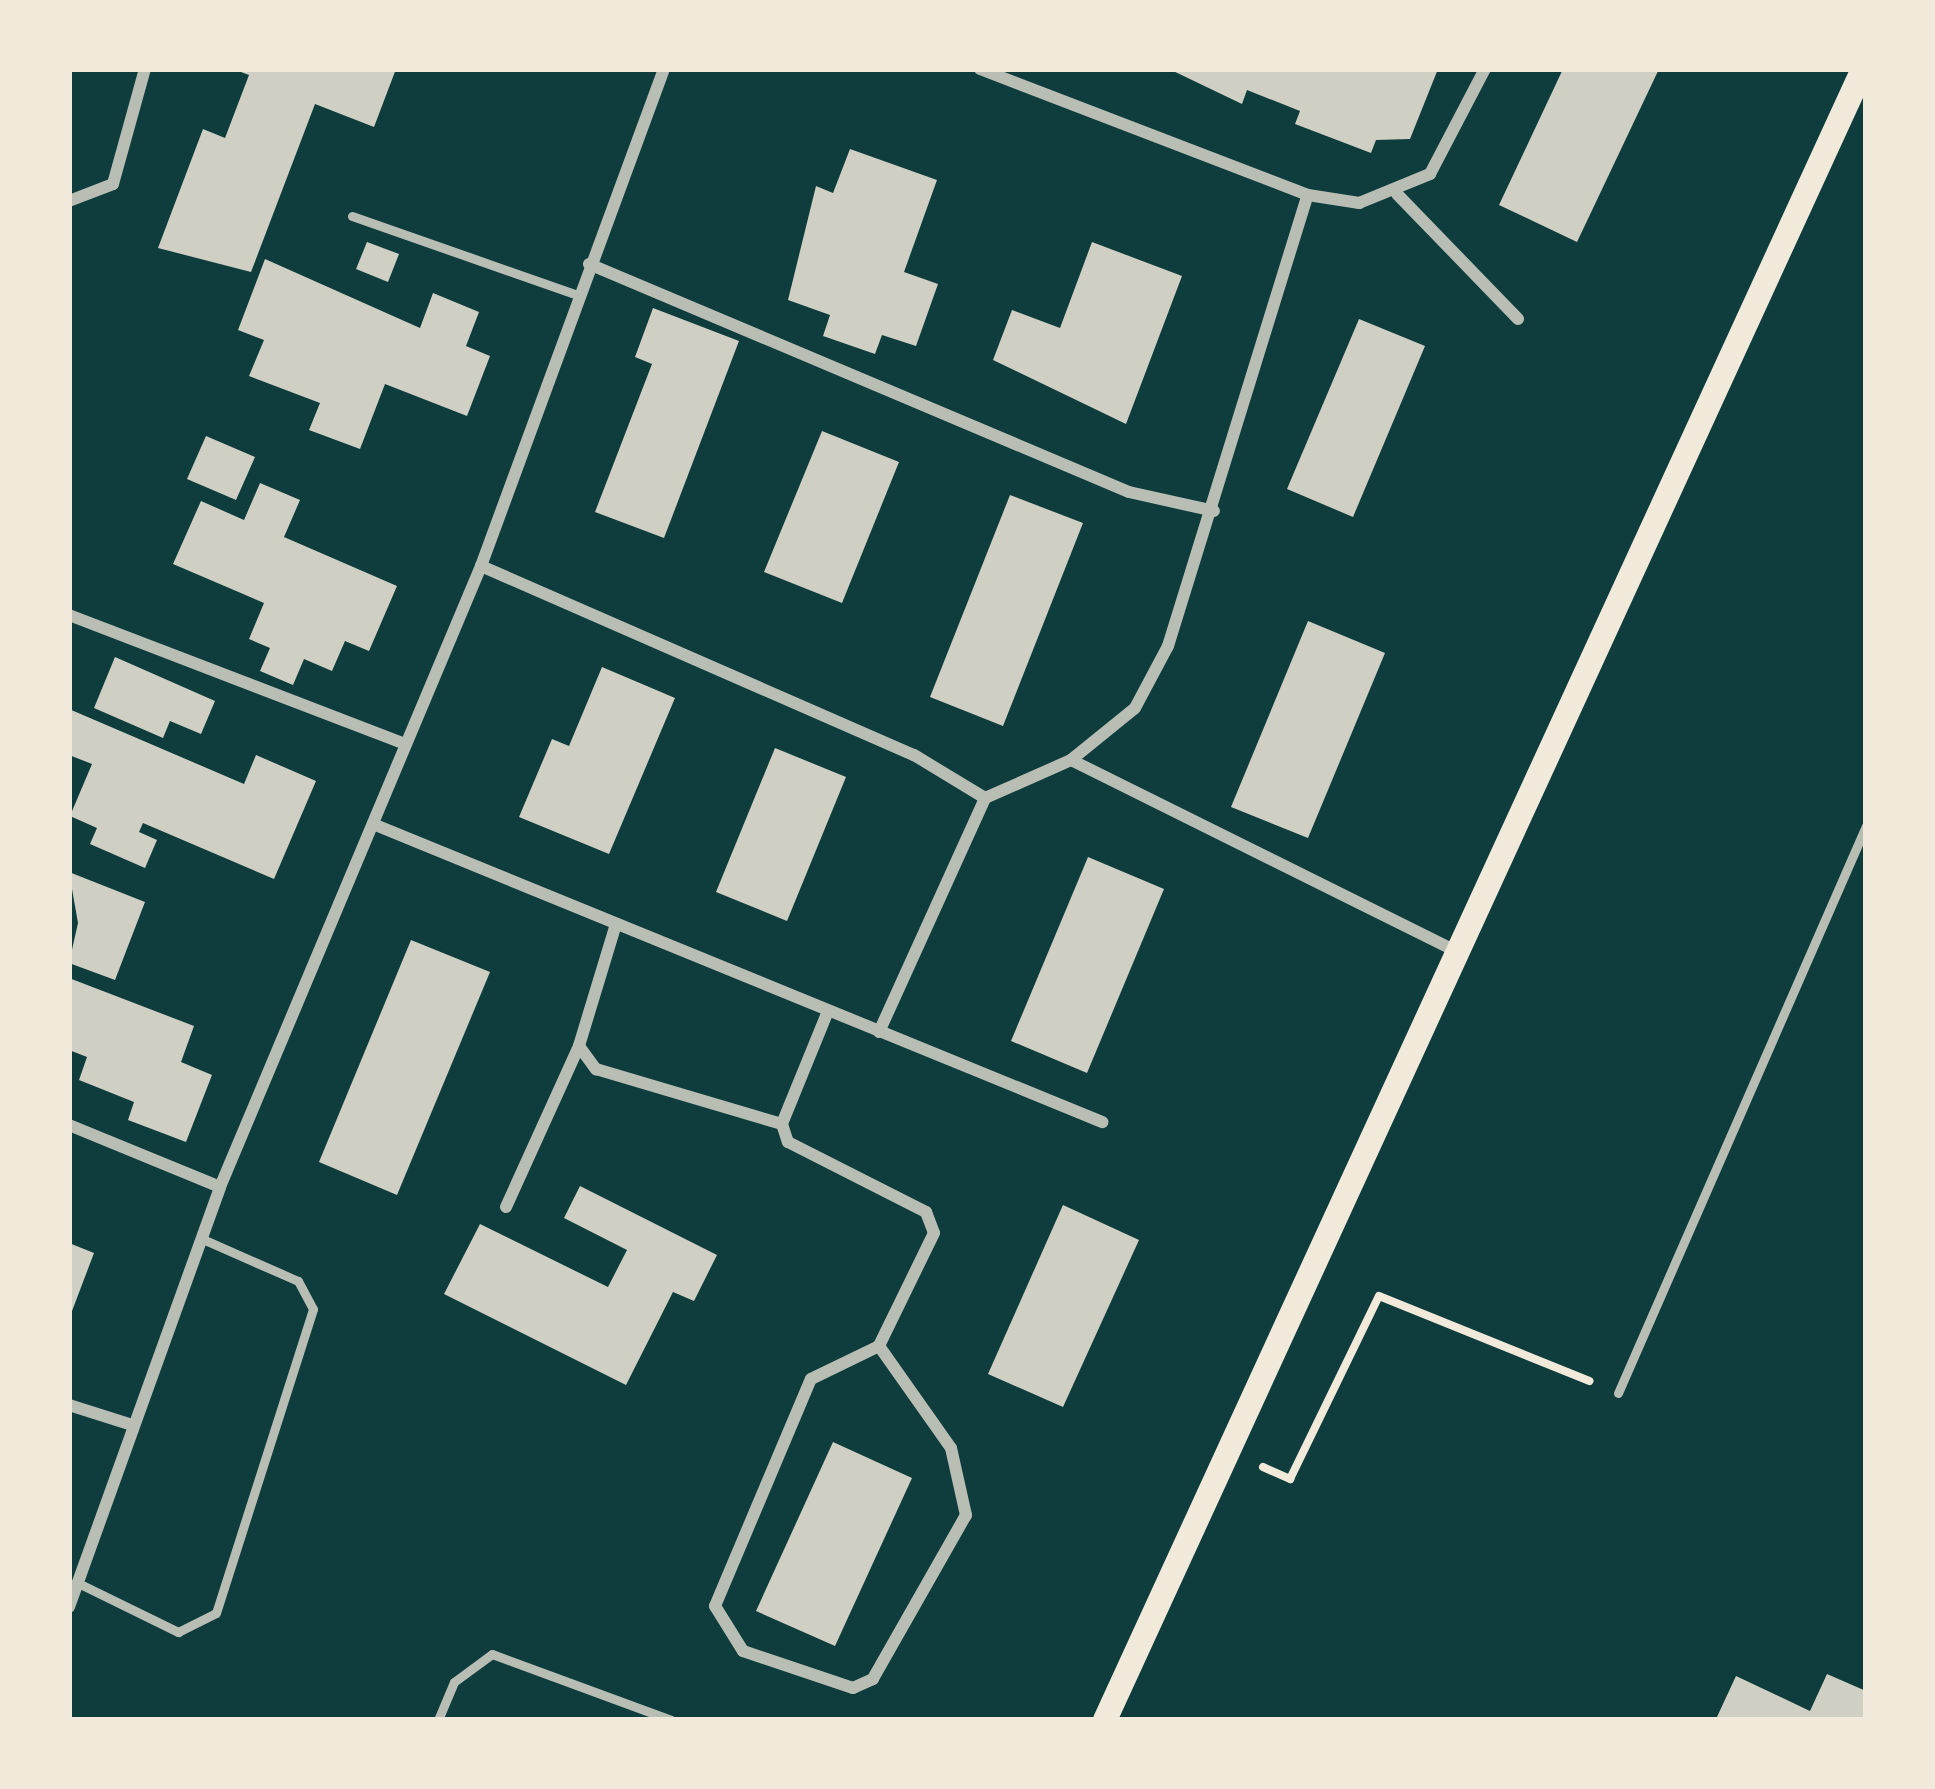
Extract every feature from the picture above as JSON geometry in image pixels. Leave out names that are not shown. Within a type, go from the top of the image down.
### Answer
[{"type":"main road","points":[[1106,1720],[1863,69]]},
{"type":"street","points":[[69,201],[113,184],[145,69]]},
{"type":"street","points":[[69,1607],[129,1424],[220,1186],[481,566],[664,69]]},
{"type":"street","points":[[980,69],[1309,195],[1397,194],[1430,174],[1458,134],[1485,69]]},
{"type":"street","points":[[1397,194],[1518,319]]},
{"type":"street","points":[[879,1032],[985,798],[1071,760],[1135,708],[1214,511],[1309,195]]},
{"type":"street","points":[[589,264],[1129,492],[1214,511]]},
{"type":"street","points":[[481,566],[914,755],[985,798]]},
{"type":"street","points":[[69,615],[405,744]]},
{"type":"street","points":[[1071,760],[1457,953]]},
{"type":"street","points":[[373,824],[1102,1122]]},
{"type":"street","points":[[506,1207],[579,1046],[616,924]]},
{"type":"street","points":[[828,1011],[782,1124],[788,1142],[926,1212],[934,1232],[878,1346],[811,1379],[715,1606],[742,1652],[853,1688],[873,1679],[966,1515],[951,1448],[878,1346]]},
{"type":"street","points":[[579,1046],[596,1069],[782,1124]]},
{"type":"street","points":[[69,1125],[220,1186]]},
{"type":"street","points":[[69,1405],[129,1424]]},
{"type":"lane","points":[[352,216],[578,295]]},
{"type":"lane","points":[[1618,1393],[1866,826]]},
{"type":"lane","points":[[76,1582],[178,1632],[216,1613],[313,1309],[298,1281],[200,1238]]},
{"type":"lane","points":[[438,1720],[463,1672],[492,1654],[671,1720]]},
{"type":"path","points":[[1229,1451],[1289,1479],[1379,1296],[1618,1393]]},
{"type":"building","points":[[233,69],[396,69],[374,127],[315,104],[251,272],[158,248],[203,129],[225,138],[249,75]]},
{"type":"building","points":[[1169,69],[1438,69],[1410,139],[1376,140],[1371,153],[1295,124],[1300,111],[1247,90],[1242,104]]},
{"type":"building","points":[[1563,69],[1659,69],[1577,242],[1499,205]]},
{"type":"building","points":[[850,149],[937,180],[904,272],[938,284],[916,346],[882,335],[875,354],[823,336],[830,315],[788,300],[816,186],[833,193]]},
{"type":"building","points":[[367,242],[399,254],[388,282],[356,269]]},
{"type":"building","points":[[1092,242],[1182,276],[1126,424],[993,360],[1012,310],[1060,328]]},
{"type":"building","points":[[265,259],[420,328],[433,293],[479,312],[466,346],[490,356],[467,416],[385,384],[360,449],[309,430],[320,403],[249,376],[264,340],[238,330]]},
{"type":"building","points":[[653,308],[739,341],[664,538],[595,512],[652,364],[635,357]]},
{"type":"building","points":[[1359,319],[1425,346],[1353,517],[1287,489]]},
{"type":"building","points":[[822,431],[899,462],[842,603],[764,572]]},
{"type":"building","points":[[206,436],[255,457],[236,500],[187,479]]},
{"type":"building","points":[[260,483],[300,500],[284,537],[397,586],[369,651],[345,641],[332,671],[304,659],[293,685],[260,671],[270,648],[249,639],[264,603],[173,564],[201,501],[244,520]]},
{"type":"building","points":[[1010,495],[1083,523],[1003,726],[930,697]]},
{"type":"building","points":[[1308,621],[1385,653],[1308,838],[1231,807]]},
{"type":"building","points":[[115,657],[215,701],[201,734],[170,721],[163,738],[94,708]]},
{"type":"building","points":[[602,667],[675,698],[609,854],[519,817],[552,739],[569,746]]},
{"type":"building","points":[[69,709],[244,784],[256,755],[316,781],[274,879],[143,823],[139,832],[157,840],[145,868],[90,844],[97,828],[70,816],[92,764],[69,755]]},
{"type":"building","points":[[775,748],[846,777],[787,921],[716,892]]},
{"type":"building","points":[[1088,857],[1164,889],[1087,1073],[1011,1041]]},
{"type":"building","points":[[69,872],[145,902],[115,980],[69,963],[78,923]]},
{"type":"building","points":[[411,940],[490,972],[397,1195],[319,1162]]},
{"type":"building","points":[[69,978],[194,1026],[181,1062],[212,1075],[186,1142],[128,1120],[134,1102],[79,1080],[87,1057],[69,1050]]},
{"type":"building","points":[[580,1186],[717,1255],[694,1301],[673,1292],[626,1385],[444,1294],[480,1224],[608,1287],[627,1250],[564,1218]]},
{"type":"building","points":[[1063,1205],[1139,1240],[1063,1407],[988,1374]]},
{"type":"building","points":[[69,1243],[94,1253],[69,1319]]},
{"type":"building","points":[[833,1442],[912,1478],[835,1646],[756,1611]]},
{"type":"building","points":[[1827,1674],[1866,1691],[1866,1720],[1699,1720],[1716,1719],[1736,1676],[1810,1711]]}]
